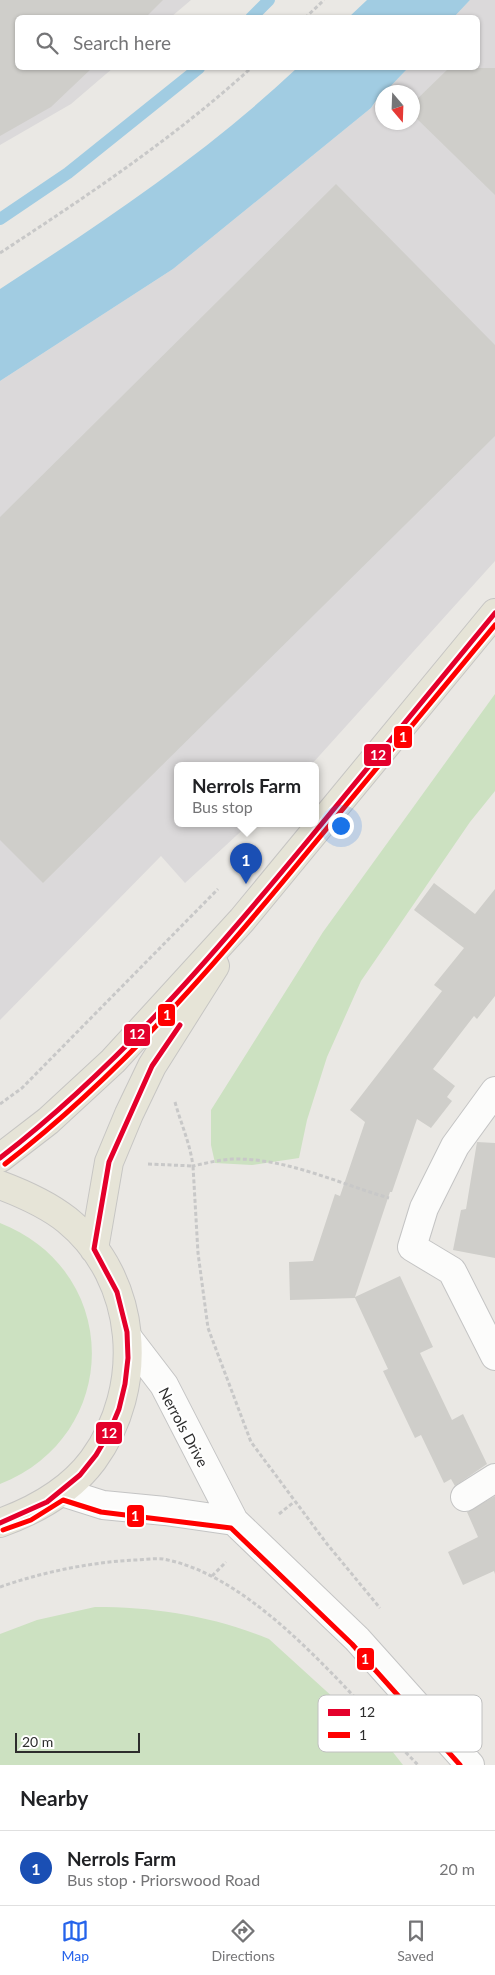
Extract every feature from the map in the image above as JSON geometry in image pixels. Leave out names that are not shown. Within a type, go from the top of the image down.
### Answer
[{"type":"main road","points":[[319,827],[495,613]]},
{"type":"main road","points":[[0,1158],[48,1121],[113,1061],[242,920],[319,827]]},
{"type":"main road","points":[[94,1249],[109,1162],[152,1066],[186,1016],[242,920]]},
{"type":"main road","points":[[0,1185],[35,1199],[68,1220],[94,1249],[111,1277],[120,1299],[128,1338],[127,1382],[115,1423],[93,1461],[62,1492],[28,1513],[0,1523]]},
{"type":"street","points":[[495,1091],[455,1146],[424,1208],[412,1247],[452,1270],[495,1356]]},
{"type":"street","name":"Nerrols Drive","points":[[128,1338],[164,1385],[234,1521],[357,1639],[407,1695]]},
{"type":"street","points":[[465,1497],[495,1478]]},
{"type":"street","points":[[62,1492],[103,1506],[165,1511],[234,1521]]},
{"type":"street","name":"Nerrols Drive","points":[[458,1752],[470,1765]]},
{"type":"path","points":[[308,15],[324,0]]},
{"type":"path","points":[[0,253],[78,202],[208,107],[249,70]]},
{"type":"path","points":[[0,1104],[22,1088],[221,886]]},
{"type":"path","points":[[174,1097],[180,1122],[191,1147],[198,1253],[208,1328],[251,1442],[326,1544],[384,1612]]},
{"type":"path","points":[[109,1162],[193,1166],[231,1159],[262,1161],[297,1167],[326,1178],[424,1208]]},
{"type":"path","points":[[0,1587],[68,1567],[115,1562],[161,1559],[199,1568],[243,1594],[294,1635],[351,1695]]},
{"type":"path","points":[[406,1752],[418,1765]]},
{"type":"shaded area","points":[[0,0],[191,0],[173,15],[15,15],[15,70],[111,70],[71,104],[0,145]]},
{"type":"shaded area","points":[[470,0],[495,0],[495,561],[314,762],[174,762],[174,827],[246,827],[185,883],[161,856],[0,1020],[0,381],[173,269],[375,103],[375,130],[420,130],[420,85],[392,85],[406,70],[480,70],[480,15],[456,15]]},
{"type":"green space","points":[[495,694],[495,791],[470,822],[361,981],[327,1057],[307,1120],[299,1158],[252,1165],[215,1163],[211,1145],[211,1110],[323,932]]},
{"type":"green space","points":[[0,1223],[40,1246],[69,1277],[86,1314],[92,1354],[86,1393],[69,1430],[40,1461],[0,1484]]},
{"type":"green space","points":[[95,1607],[117,1607],[184,1614],[227,1624],[269,1639],[330,1695],[318,1695],[318,1752],[393,1752],[403,1765],[0,1765],[0,1634],[37,1620]]},
{"type":"water","points":[[367,0],[470,0],[456,15],[351,15]]},
{"type":"water","points":[[295,70],[406,70],[392,85],[375,85],[375,102],[371,108],[173,269],[0,381],[0,289],[116,212],[191,158]]},
{"type":"building","points":[[0,0],[163,0],[148,15],[15,15],[15,70],[90,70],[51,107],[0,136]]},
{"type":"building","points":[[495,68],[495,195],[420,122],[420,96],[447,70]]},
{"type":"building","points":[[336,184],[495,345],[495,436],[43,883],[0,840],[0,517]]},
{"type":"building","points":[[434,883],[475,914],[495,889],[495,996],[477,1019],[474,1016],[433,1069],[455,1086],[447,1097],[452,1101],[431,1128],[417,1119],[355,1297],[400,1276],[433,1347],[420,1353],[452,1420],[463,1414],[487,1464],[455,1486],[451,1479],[444,1483],[421,1435],[415,1438],[383,1371],[388,1369],[355,1298],[290,1300],[289,1262],[313,1261],[335,1194],[340,1196],[365,1122],[350,1110],[442,991],[434,985],[464,948],[414,910]]},
{"type":"building","points":[[477,1142],[495,1143],[495,1258],[453,1250],[461,1210],[466,1209]]},
{"type":"building","points":[[495,1496],[495,1574],[494,1571],[463,1585],[448,1552],[478,1537],[467,1512]]},
{"type":"waterway","points":[[254,15],[269,0]]},
{"type":"waterway","points":[[0,219],[68,173],[197,70]]},
{"type":"transit line","name":"12","points":[[319,826],[495,613]]},
{"type":"transit line","name":"1","points":[[5,1164],[90,1092],[130,1053],[206,972],[279,887],[495,625]]},
{"type":"transit line","name":"12","points":[[0,1158],[85,1086],[164,1007],[238,924],[319,827]]},
{"type":"transit line","name":"12","points":[[0,1523],[47,1502],[80,1475],[96,1455],[109,1433],[119,1409],[125,1384],[128,1358],[127,1332],[117,1292],[94,1249],[109,1162],[152,1066],[180,1025]]},
{"type":"transit line","name":"1","points":[[3,1530],[31,1520],[63,1500],[101,1512],[231,1528],[352,1644],[398,1695]]},
{"type":"transit line","name":"1","points":[[448,1752],[460,1765]]},
{"type":"place","name":"Nerrols Farm","points":[[246,884]]}]
